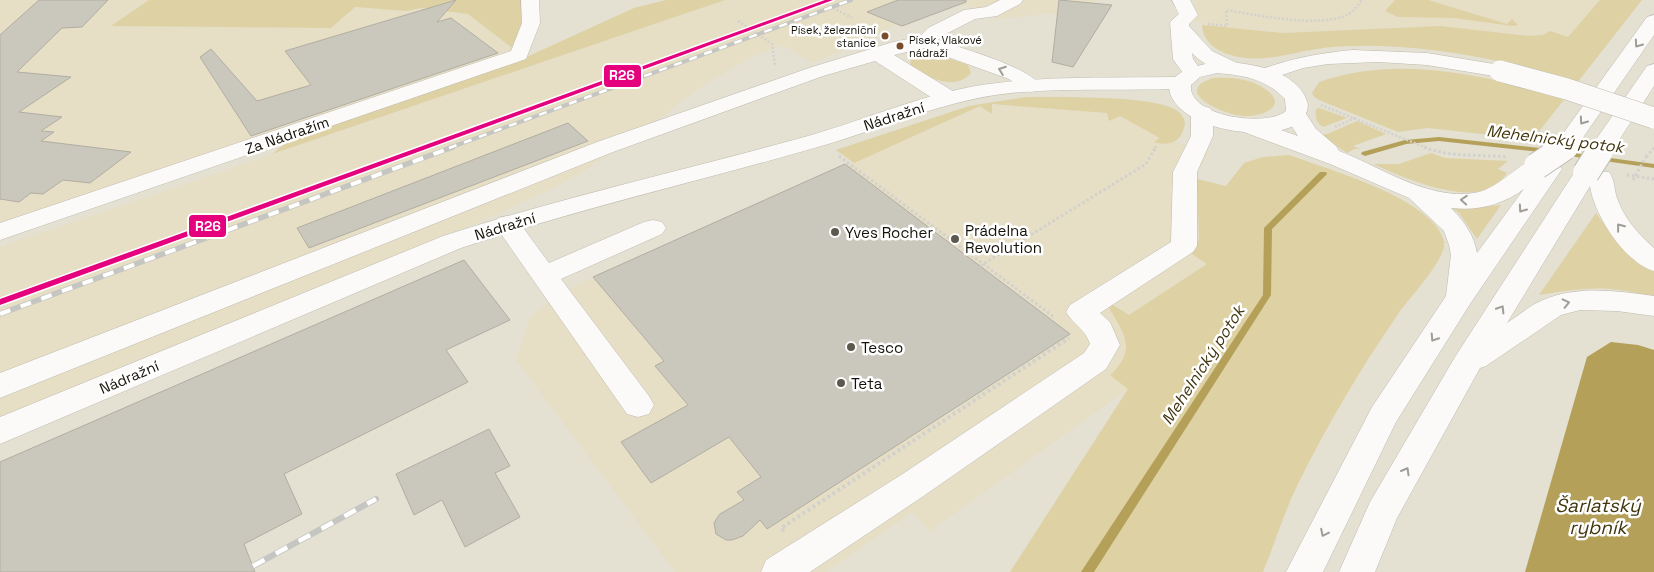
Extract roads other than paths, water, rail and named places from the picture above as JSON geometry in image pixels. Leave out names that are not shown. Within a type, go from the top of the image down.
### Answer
[{"type":"main road","name":"Za Nádražím","points":[[0,232],[519,55],[531,23],[530,0]]},
{"type":"main road","points":[[925,42],[935,32],[971,14],[990,12],[1014,0]]},
{"type":"main road","points":[[1181,0],[1188,15],[1179,22],[1183,59],[1198,105],[1419,194],[1441,211],[1455,228],[1461,240],[1464,254],[1460,298]]},
{"type":"main road","points":[[1304,572],[1383,416],[1544,168],[1565,146],[1654,21]]},
{"type":"main road","points":[[1180,28],[1205,55],[1232,68]]},
{"type":"main road","points":[[0,386],[605,146],[816,72],[900,46],[925,42],[1016,75],[1031,86]]},
{"type":"main road","points":[[878,54],[948,98]]},
{"type":"main road","points":[[1264,75],[1289,66],[1322,59],[1381,56],[1415,57],[1500,71],[1567,89],[1654,118]]},
{"type":"main road","points":[[1290,91],[1299,81],[1320,70],[1381,56]]},
{"type":"main road","points":[[792,564],[913,485],[1095,361],[1105,345],[1100,329],[1080,312],[1184,246],[1185,172],[1198,105],[1210,68],[1232,68],[1264,75],[1279,82],[1296,99],[1298,107],[1295,114],[1277,124],[1248,126]]},
{"type":"main road","points":[[1357,572],[1382,513],[1466,365],[1593,175],[1600,151],[1654,70]]},
{"type":"main road","name":"Nádražní","points":[[0,432],[452,242],[507,224],[818,140],[948,98],[996,89],[1031,86],[1132,94],[1198,105]]},
{"type":"main road","points":[[1295,114],[1308,134],[1336,159]]},
{"type":"main road","points":[[1419,194],[1466,200],[1491,198],[1544,168]]},
{"type":"main road","points":[[1593,175],[1614,219],[1635,246],[1654,262]]},
{"type":"main road","points":[[507,224],[638,405]]},
{"type":"main road","points":[[543,276],[653,228]]},
{"type":"main road","points":[[1466,365],[1552,307],[1580,300],[1616,301],[1654,306]]},
{"type":"water","name":"Šarlatský rybník","points":[[1611,342],[1638,345],[1654,350],[1654,572],[1525,572],[1587,357]]},
{"type":"waterway","name":"Mehelnický potok","points":[[1365,154],[1405,142],[1439,139],[1549,151]]},
{"type":"waterway","name":"Mehelnický potok","points":[[1562,153],[1654,166]]},
{"type":"waterway","name":"Mehelnický potok","points":[[1087,572],[1267,295],[1268,228],[1323,174]]},
{"type":"railway","points":[[449,148],[851,0]]},
{"type":"railway","points":[[0,314],[453,147]]},
{"type":"railway","points":[[253,566],[376,499]]},
{"type":"place","name":"Písek, železniční stanice","points":[[885,36]]},
{"type":"place","name":"Písek, Vlakové nádraží","points":[[900,46]]},
{"type":"place","name":"Yves Rocher","points":[[835,232]]},
{"type":"place","name":"Prádelna Revolution","points":[[955,239]]},
{"type":"place","name":"Tesco","points":[[851,347]]},
{"type":"place","name":"Teta","points":[[841,383]]}]
